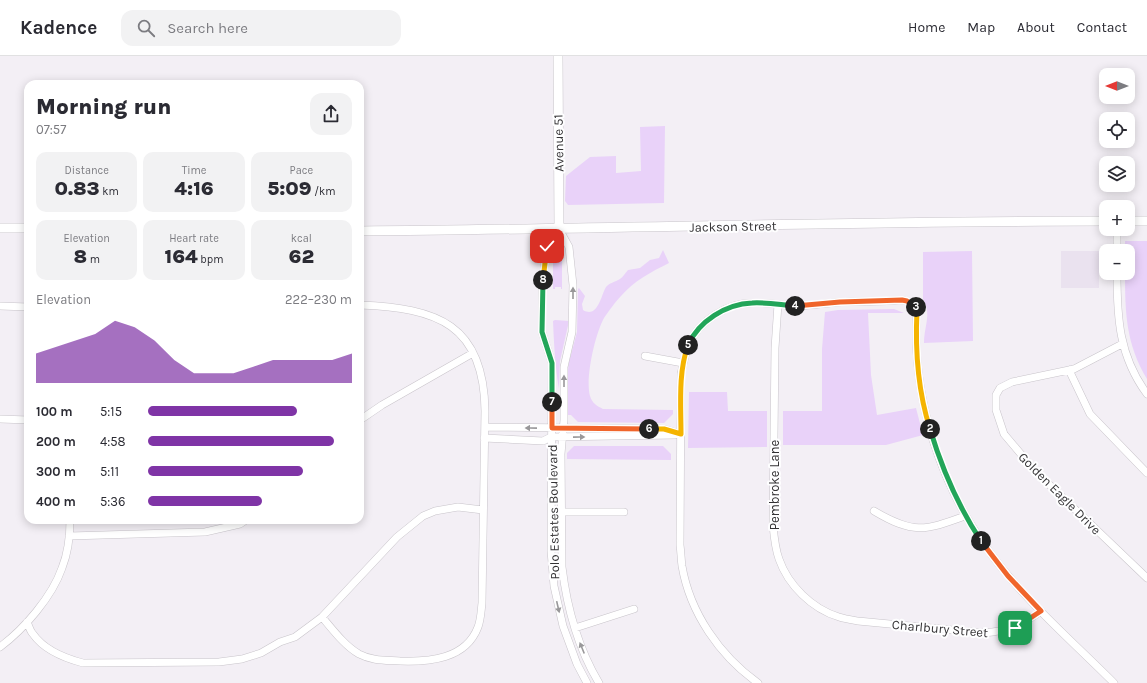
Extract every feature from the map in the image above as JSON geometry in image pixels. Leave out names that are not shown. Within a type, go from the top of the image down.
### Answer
[{"type":"main road","name":"Avenue 51","points":[[558,56],[559,229]]},
{"type":"main road","name":"Jackson Street","points":[[364,231],[1099,221]]},
{"type":"main road","points":[[1135,221],[1147,221]]},
{"type":"main road","points":[[0,228],[24,228]]},
{"type":"street","name":"Polo Estates Boulevard","points":[[587,683],[570,646],[563,626],[554,586],[551,551],[552,363],[542,332],[542,285],[547,246],[559,229],[569,247],[573,285],[572,332],[564,367],[561,512],[561,550],[563,573],[568,606],[575,628],[587,661],[599,683]]},
{"type":"street","points":[[1117,280],[1118,316],[1122,344],[1135,374],[1147,394]]},
{"type":"street","points":[[758,683],[732,662],[706,628],[688,590],[682,566],[680,544],[681,374],[689,343],[696,333],[718,313],[729,308],[751,303],[802,306],[840,302],[902,300],[911,303],[915,306],[917,311],[917,352],[922,396],[927,419],[947,479],[965,516],[995,559],[1041,611],[1114,683]]},
{"type":"street","name":"Pembroke Lane","points":[[778,304],[775,348],[774,525],[775,543],[779,559],[786,574],[796,588],[808,600],[823,611],[839,617],[858,621]]},
{"type":"street","points":[[322,617],[350,648],[358,654],[371,660],[418,662],[438,659],[461,650],[472,638],[478,627],[481,616],[484,390],[480,370],[466,341],[454,328],[435,317],[416,311],[383,306],[364,305]]},
{"type":"street","points":[[0,306],[24,307]]},
{"type":"street","points":[[1122,344],[1074,369],[1069,370],[1090,414],[1147,473]]},
{"type":"street","points":[[364,417],[382,405],[473,353]]},
{"type":"street","points":[[646,356],[683,363]]},
{"type":"street","name":"Golden Eagle Drive","points":[[1069,370],[1012,382],[1000,388],[996,395],[996,410],[1004,434],[1036,472],[1147,578]]},
{"type":"street","points":[[0,419],[24,420]]},
{"type":"street","points":[[484,427],[664,429],[681,434]]},
{"type":"street","points":[[484,438],[544,441],[551,437],[681,434]]},
{"type":"street","points":[[27,622],[33,634],[49,649],[63,657],[83,663],[219,662],[242,659],[295,637],[322,617],[397,537],[423,516],[435,511],[458,507],[483,510]]},
{"type":"street","points":[[874,511],[889,520],[906,527],[920,528],[935,527],[965,516]]},
{"type":"street","points":[[561,512],[624,512]]},
{"type":"street","points":[[0,647],[27,622],[51,590],[62,570],[67,551],[70,524]]},
{"type":"street","points":[[69,536],[205,532],[240,524]]},
{"type":"street","points":[[575,628],[634,609]]},
{"type":"street","name":"Charlbury Street","points":[[858,621],[984,633],[1000,632],[1015,628],[1041,611]]},
{"type":"shaded area","points":[[665,126],[664,203],[568,205],[565,201],[566,176],[590,157],[616,156],[616,173],[641,171],[640,127]]},
{"type":"shaded area","points":[[1125,241],[1147,241],[1147,379],[1135,353],[1128,328],[1125,302],[1125,280],[1135,280],[1135,244],[1125,244]]},
{"type":"shaded area","points":[[555,245],[560,245],[562,247],[562,289],[561,287],[555,287],[555,289],[553,289],[553,247]]},
{"type":"shaded area","points":[[663,250],[669,263],[649,273],[631,286],[604,318],[594,345],[590,368],[589,388],[592,401],[603,409],[673,410],[673,414],[664,423],[578,422],[571,415],[568,415],[568,370],[577,332],[578,289],[579,288],[585,296],[582,304],[583,310],[588,312],[592,311],[596,309],[607,286],[620,279],[628,270],[640,268],[650,260],[659,258]]},
{"type":"shaded area","points":[[972,251],[973,341],[924,343],[927,310],[923,299],[923,252]]},
{"type":"shaded area","points":[[1061,251],[1099,251],[1099,288],[1061,288]]},
{"type":"shaded area","points":[[894,309],[904,313],[868,313],[871,375],[877,415],[916,408],[923,435],[886,445],[783,445],[783,411],[822,411],[822,349],[825,312],[838,310]]},
{"type":"shaded area","points":[[553,321],[569,321],[560,361],[559,389],[554,347]]},
{"type":"shaded area","points":[[689,392],[727,392],[728,411],[767,411],[767,447],[688,448]]},
{"type":"shaded area","points":[[574,446],[663,446],[671,454],[671,460],[567,459],[567,453]]},
{"type":"route","points":[[547,246],[542,285],[542,332],[552,363],[552,428],[664,429],[681,434],[681,374],[689,343],[696,333],[711,318],[729,308],[751,303],[802,306],[840,302],[902,300],[915,306],[917,311],[917,352],[922,396],[927,419],[947,479],[965,516],[983,543],[1008,576],[1041,611],[1015,628]]}]
